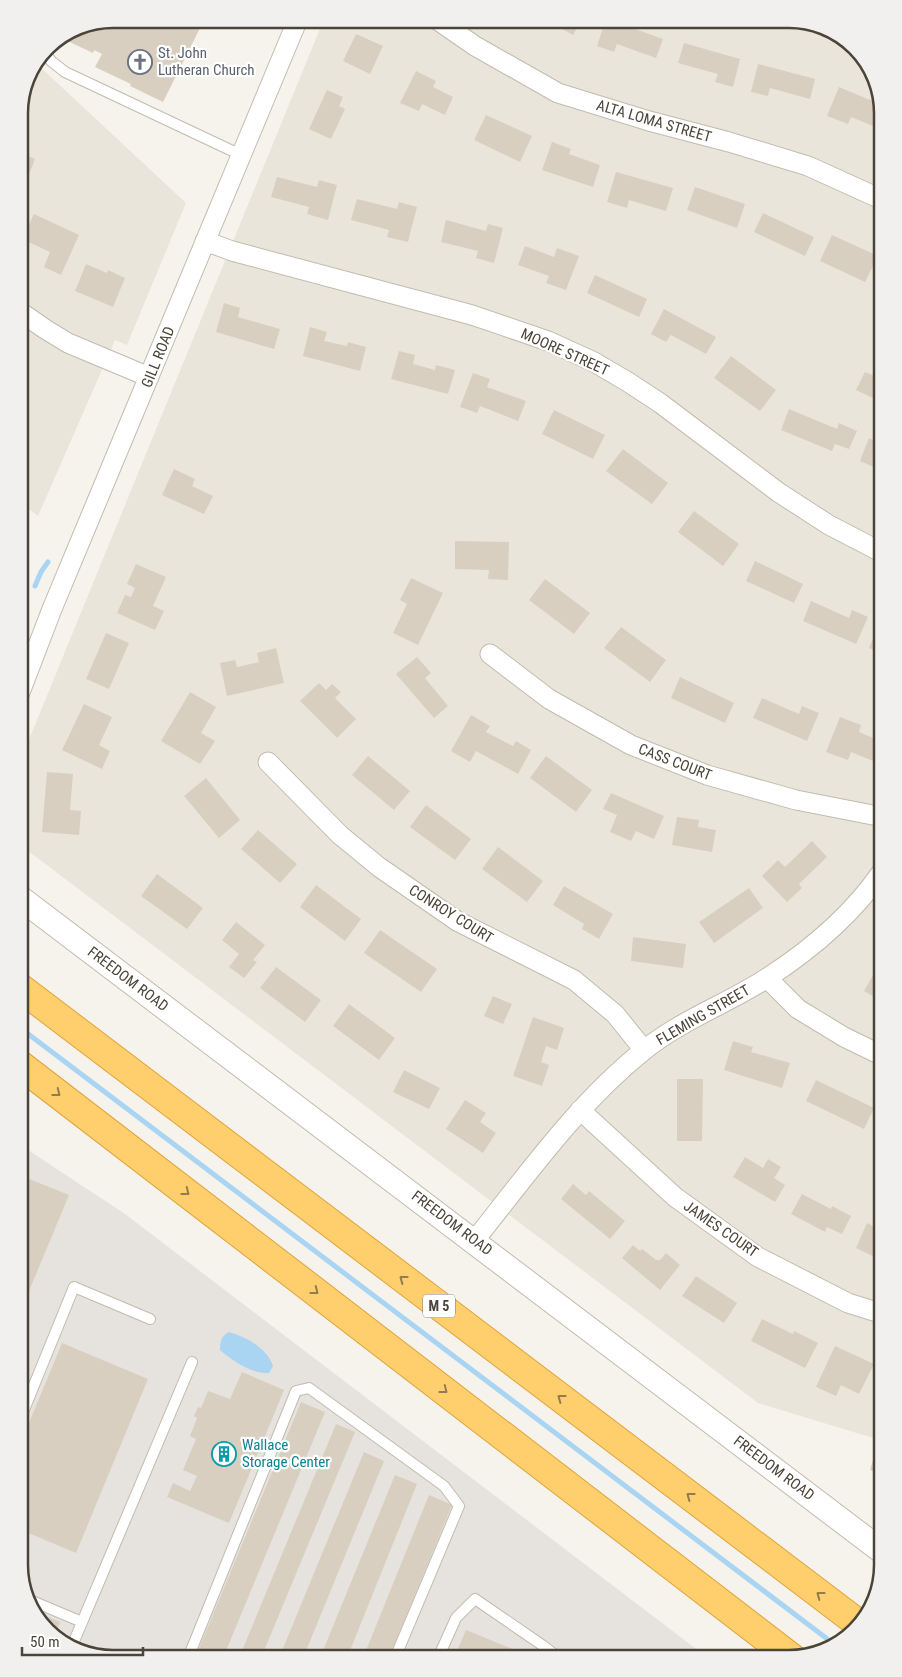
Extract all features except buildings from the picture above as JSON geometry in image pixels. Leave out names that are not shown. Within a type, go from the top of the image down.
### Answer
[{"type":"highway","name":"M 5","points":[[28,994],[853,1620]]},
{"type":"highway","points":[[28,1071],[782,1650]]},
{"type":"street","name":"GILL ROAD","points":[[28,672],[52,609],[294,28]]},
{"type":"street","name":"ALTA LOMA STREET","points":[[449,28],[475,46],[558,93],[808,166],[874,196]]},
{"type":"street","name":"MOORE STREET","points":[[205,241],[232,251],[472,315],[548,341],[594,362],[660,403],[737,462],[829,526],[874,548]]},
{"type":"street","points":[[28,318],[45,330],[68,342],[149,377]]},
{"type":"street","name":"CASS COURT","points":[[490,654],[549,698],[631,745],[708,775],[796,800],[874,815]]},
{"type":"street","name":"CONROY COURT","points":[[268,762],[340,835],[379,867],[457,921],[574,980],[615,1014],[644,1050]]},
{"type":"street","name":"FLEMING STREET","points":[[474,1241],[580,1110],[610,1078],[644,1050],[676,1028],[767,978],[805,951],[841,922],[874,884]]},
{"type":"street","name":"FREEDOM ROAD","points":[[28,904],[874,1545]]},
{"type":"street","points":[[767,978],[798,1009],[874,1051]]},
{"type":"street","name":"JAMES COURT","points":[[580,1110],[675,1197],[758,1257],[848,1302],[874,1311]]},
{"type":"lane","points":[[48,57],[65,72],[241,155]]},
{"type":"lane","points":[[28,1400],[74,1287],[150,1319]]},
{"type":"lane","points":[[74,1641],[192,1362]]},
{"type":"lane","points":[[192,1649],[296,1391],[309,1388],[444,1486],[459,1506],[399,1649]]},
{"type":"lane","points":[[442,1649],[456,1618],[475,1599],[548,1650]]},
{"type":"lane","points":[[37,1603],[82,1622]]},
{"type":"shaded area","points":[[320,28],[795,28],[806,29],[827,36],[846,49],[860,65],[868,80],[873,96],[874,112],[874,1438],[758,1403],[28,851],[28,742]]},
{"type":"shaded area","points":[[41,67],[186,203],[127,345],[115,340],[38,516],[28,509],[28,107],[34,80]]},
{"type":"shaded area","points":[[28,1150],[125,1214],[697,1650],[107,1649],[85,1645],[65,1635],[52,1625],[39,1607],[29,1581]]},
{"type":"water","points":[[229,1332],[249,1340],[266,1354],[273,1366],[269,1373],[249,1369],[220,1350],[220,1344],[224,1335]]},
{"type":"waterway","points":[[35,586],[48,562]]},
{"type":"waterway","points":[[28,1034],[828,1640]]},
{"type":"place","name":"St. John Lutheran Church","points":[[140,62]]},
{"type":"place","name":"Wallace Storage Center","points":[[224,1454]]}]
